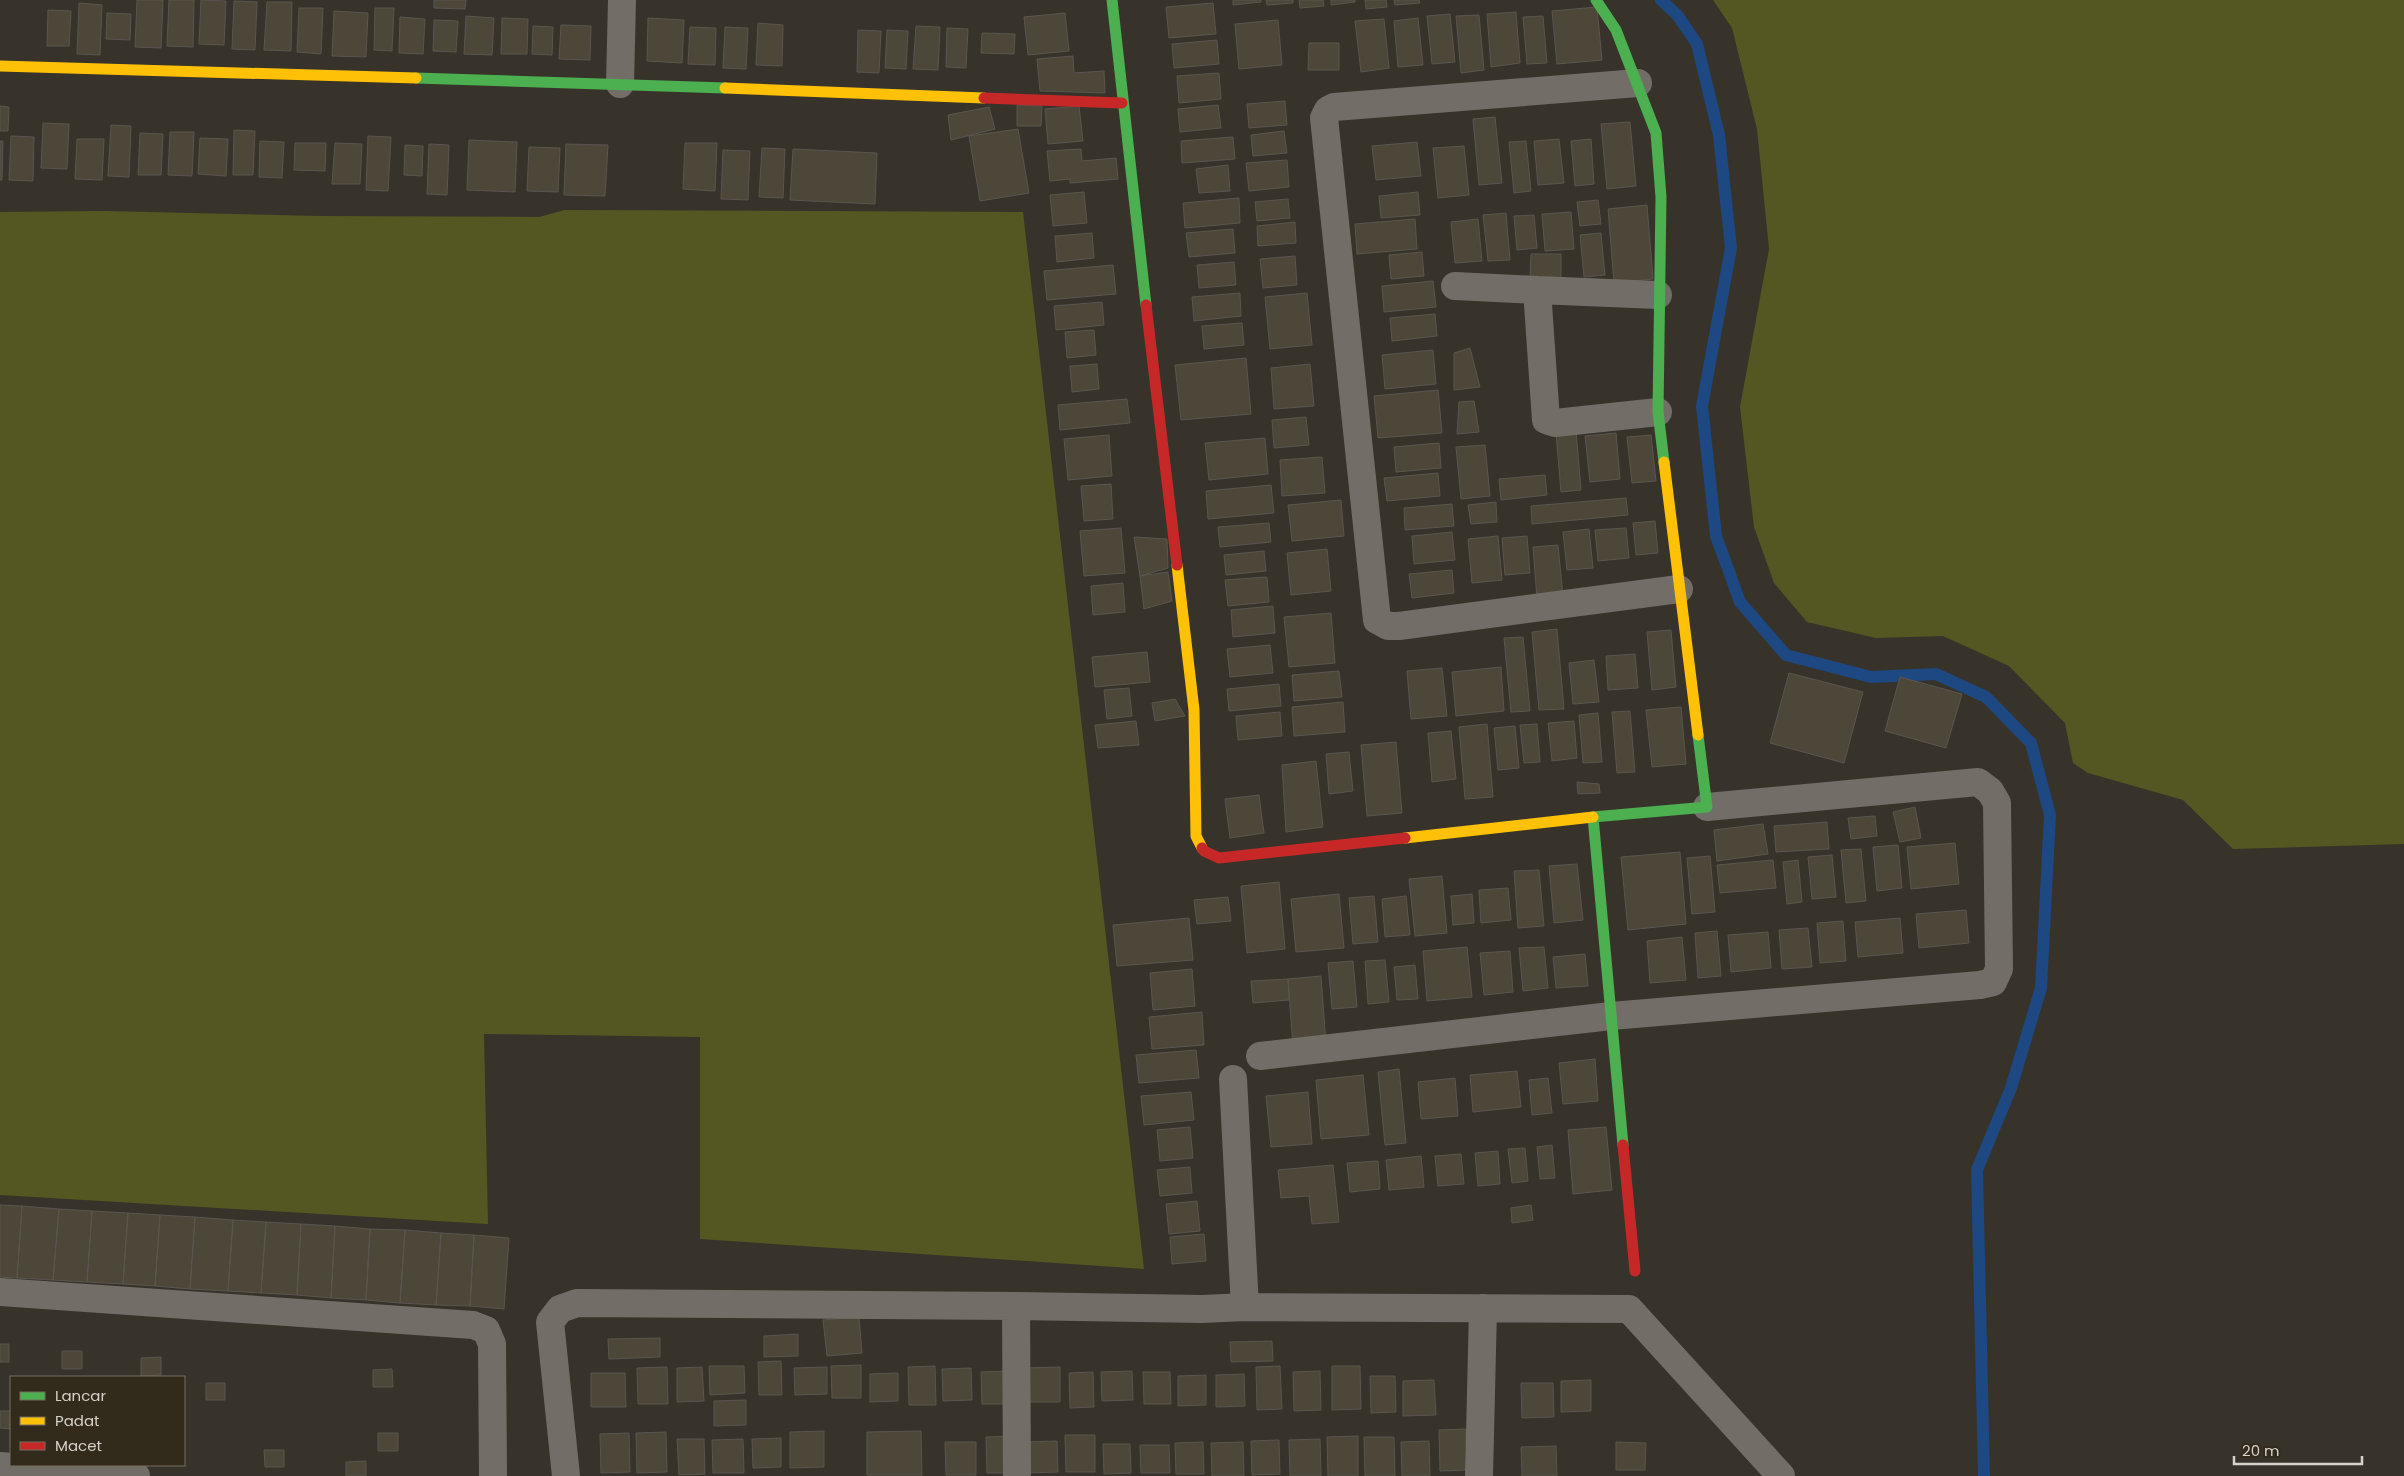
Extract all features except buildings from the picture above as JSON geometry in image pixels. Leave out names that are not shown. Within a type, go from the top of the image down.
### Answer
[{"type":"street","points":[[620,84],[622,0]]},
{"type":"street","points":[[1112,0],[1122,103],[1194,710],[1196,836],[1204,851],[1218,858],[1593,817],[1978,782],[1990,791],[1997,803],[1999,969],[1993,982],[1980,985],[1611,1016],[1260,1056]]},
{"type":"street","points":[[1596,0],[1616,30],[1656,133],[1661,197],[1658,295],[1658,412],[1706,807]]},
{"type":"street","points":[[0,66],[620,84],[1122,103]]},
{"type":"street","points":[[1638,83],[1334,107],[1328,110],[1324,118],[1377,620],[1388,626],[1399,626],[1679,589]]},
{"type":"street","points":[[1455,286],[1658,295]]},
{"type":"street","points":[[1537,290],[1546,420],[1555,423],[1658,412]]},
{"type":"street","points":[[1593,817],[1635,1271]]},
{"type":"street","points":[[1233,1079],[1245,1307]]},
{"type":"street","points":[[0,1292],[473,1325],[486,1330],[492,1344],[493,1476]]},
{"type":"street","points":[[566,1476],[550,1322],[560,1309],[578,1303],[1202,1309],[1245,1307],[1629,1309],[1780,1476]]},
{"type":"street","points":[[1016,1306],[1017,1476]]},
{"type":"street","points":[[1479,1476],[1483,1308]]},
{"type":"street","points":[[0,1466],[136,1476]]},
{"type":"green space","points":[[1713,0],[2404,0],[2404,844],[2233,849],[2183,800],[2088,773],[2073,763],[2065,723],[2009,666],[1943,636],[1876,638],[1807,622],[1774,583],[1754,527],[1740,407],[1769,249],[1757,129],[1732,28]]},
{"type":"green space","points":[[565,210],[1023,212],[1144,1269],[700,1239],[700,1037],[484,1034],[488,1224],[0,1195],[0,212],[104,211],[320,216],[539,217]]},
{"type":"waterway","points":[[1661,0],[1678,16],[1697,44],[1719,135],[1731,248],[1702,406],[1716,536],[1740,602],[1786,655],[1871,677],[1936,674],[1986,697],[2031,743],[2050,815],[2041,988],[2011,1088],[1977,1170],[1984,1476]]},
{"type":"traffic: fast","points":[[1112,0],[1146,305]]},
{"type":"traffic: fast","points":[[1596,0],[1616,30],[1656,133],[1661,197],[1658,412],[1664,462]]},
{"type":"traffic: fast","points":[[416,78],[725,88]]},
{"type":"traffic: fast","points":[[1623,1145],[1593,817],[1707,807],[1698,735]]},
{"type":"traffic: slow","points":[[0,66],[416,78]]},
{"type":"traffic: slow","points":[[725,88],[984,98]]},
{"type":"traffic: slow","points":[[1664,462],[1698,735]]},
{"type":"traffic: slow","points":[[1177,565],[1194,710],[1196,836],[1202,848]]},
{"type":"traffic: slow","points":[[1405,838],[1593,817]]},
{"type":"traffic: jam","points":[[984,98],[1122,103]]},
{"type":"traffic: jam","points":[[1146,305],[1177,565]]},
{"type":"traffic: jam","points":[[1202,848],[1204,851],[1219,858],[1405,838]]},
{"type":"traffic: jam","points":[[1623,1145],[1635,1271]]}]
